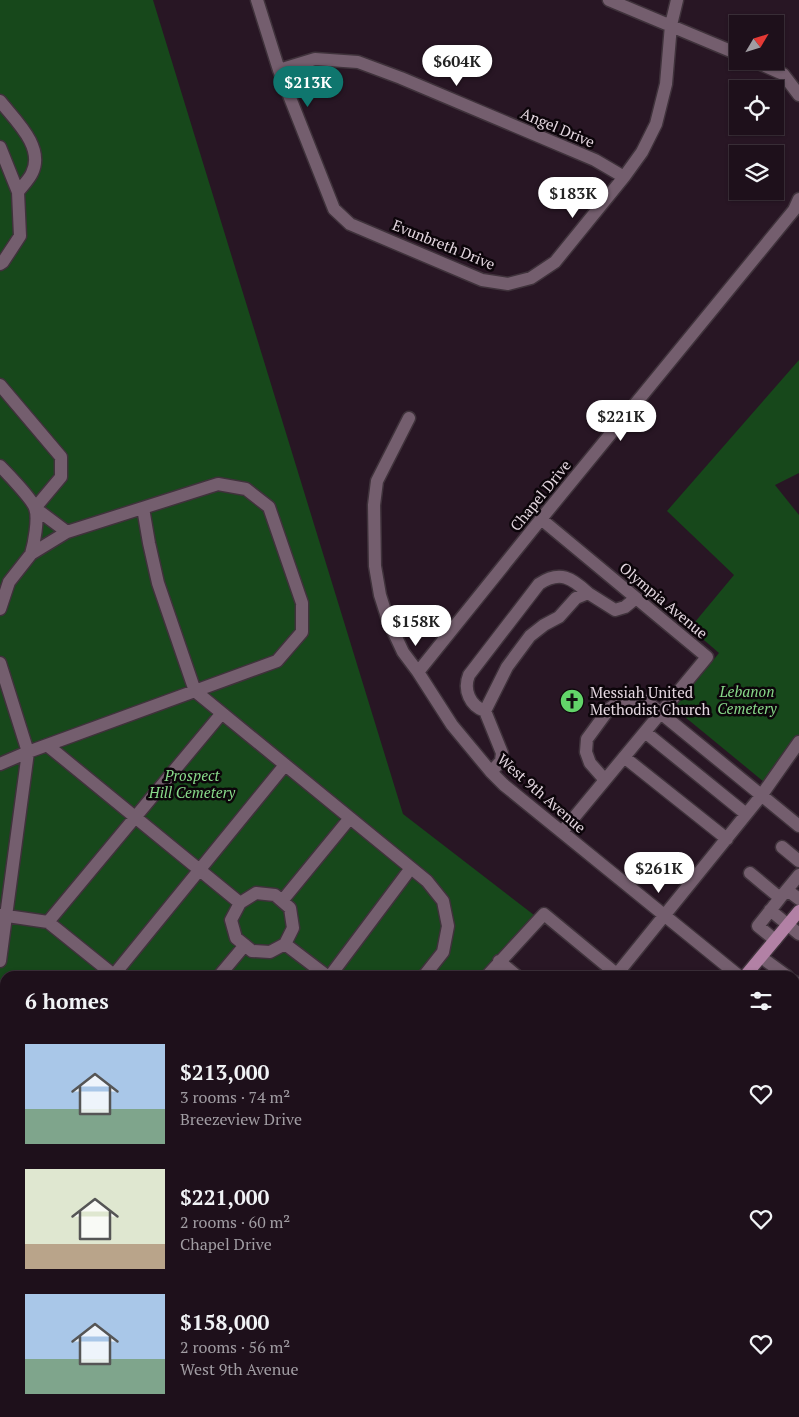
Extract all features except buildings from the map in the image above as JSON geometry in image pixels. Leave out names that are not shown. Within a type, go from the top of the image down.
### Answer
[{"type":"main road","points":[[749,971],[799,911]]},
{"type":"street","points":[[257,0],[279,70]]},
{"type":"street","points":[[609,0],[729,50]]},
{"type":"street","name":"Evunbreth Drive","points":[[279,70],[334,209],[350,224],[482,280],[508,284],[531,278],[555,262],[624,178],[642,152],[656,124],[666,84],[671,25],[677,0]]},
{"type":"street","name":"Angel Drive","points":[[279,70],[315,59],[358,62],[394,75],[595,160],[624,178]]},
{"type":"street","points":[[774,70],[783,74],[799,95]]},
{"type":"street","points":[[0,101],[28,137],[36,155],[32,172],[18,192]]},
{"type":"street","points":[[0,147],[18,192],[20,236],[0,264]]},
{"type":"street","name":"Chapel Drive","points":[[418,672],[794,210],[799,199]]},
{"type":"street","points":[[0,385],[61,458],[61,477],[35,508],[35,538],[31,554]]},
{"type":"street","name":"West 9th Avenue","points":[[409,418],[378,481],[374,505],[375,566],[380,595],[388,620],[403,652],[452,725],[504,785],[733,971]]},
{"type":"street","points":[[0,466],[13,479],[35,508],[67,532]]},
{"type":"street","points":[[0,609],[9,582],[31,554],[67,532],[218,484],[246,489],[269,507],[302,604],[302,632],[277,661],[47,744],[0,764]]},
{"type":"street","points":[[143,508],[148,543],[158,582],[195,691],[427,881],[443,901],[448,926],[443,952],[428,971]]},
{"type":"street","name":"Olympia Avenue","points":[[541,519],[707,657],[562,832]]},
{"type":"street","points":[[491,772],[501,761],[502,753],[485,711],[477,708],[466,692],[466,684],[469,675],[540,584],[547,579],[562,576],[615,610],[625,607],[636,598]]},
{"type":"street","points":[[485,711],[507,666],[530,636],[560,617],[576,598],[588,594]]},
{"type":"street","points":[[0,663],[28,752],[3,916],[0,961]]},
{"type":"street","points":[[605,780],[590,763],[586,752],[587,739],[609,709],[619,702],[632,699],[646,701],[799,826]]},
{"type":"street","points":[[48,922],[222,713]]},
{"type":"street","points":[[645,732],[746,814]]},
{"type":"street","points":[[621,971],[761,796],[799,742]]},
{"type":"street","points":[[47,744],[240,903]]},
{"type":"street","points":[[624,757],[727,839]]},
{"type":"street","points":[[118,971],[285,765]]},
{"type":"street","points":[[282,901],[350,818]]},
{"type":"street","points":[[782,847],[799,861]]},
{"type":"street","points":[[333,971],[411,868]]},
{"type":"street","points":[[750,873],[784,894],[799,900]]},
{"type":"street","points":[[775,940],[758,926],[799,875]]},
{"type":"street","points":[[256,893],[275,895],[290,908],[293,928],[285,944],[270,952],[252,951],[236,938],[231,920],[240,903],[256,893]]},
{"type":"street","points":[[770,910],[799,934]]},
{"type":"street","points":[[491,971],[544,914],[613,971]]},
{"type":"street","points":[[3,916],[48,922],[108,971]]},
{"type":"street","points":[[285,944],[322,971]]},
{"type":"street","points":[[223,971],[245,945]]},
{"type":"street","points":[[762,956],[781,971]]},
{"type":"street","points":[[499,961],[511,971]]},
{"type":"green space","name":"Prospect Hill Cemetery","points":[[0,0],[153,0],[403,814],[534,915],[487,971],[0,971]]},
{"type":"green space","name":"Lebanon Cemetery","points":[[799,360],[799,473],[775,485],[799,515],[799,745],[769,786],[674,708],[719,653],[690,628],[734,575],[667,511]]},
{"type":"place","name":"Messiah United Methodist Church","points":[[572,701]]}]
